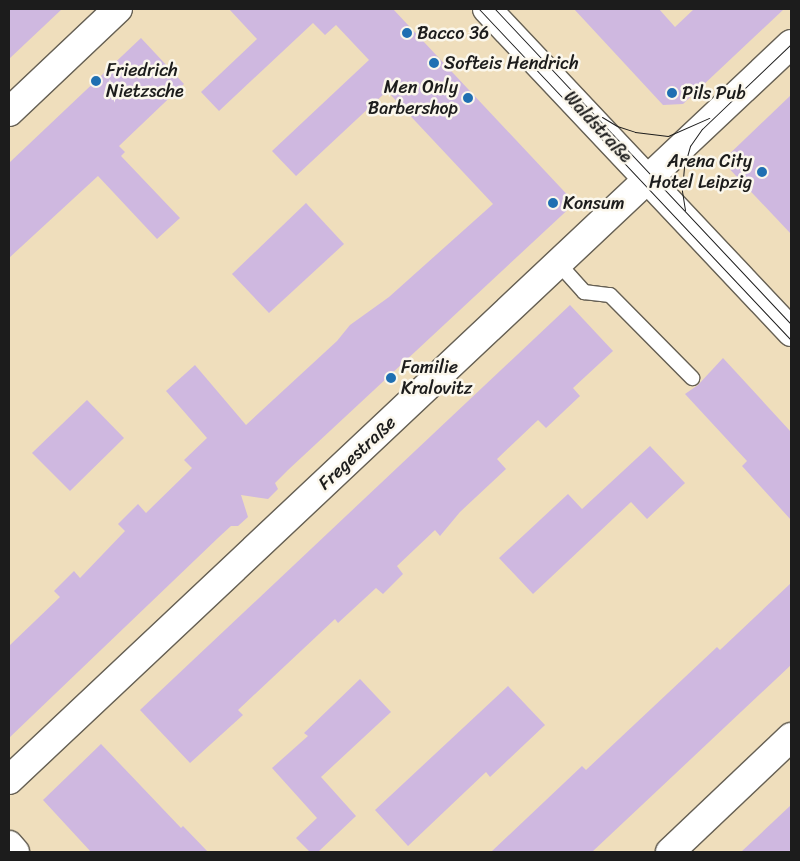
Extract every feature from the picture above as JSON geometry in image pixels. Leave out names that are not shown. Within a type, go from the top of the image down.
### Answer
[{"type":"street","points":[[9,112],[118,9]]},
{"type":"street","name":"Waldstraße","points":[[487,9],[791,332]]},
{"type":"street","name":"Fregestraße","points":[[9,780],[791,44]]},
{"type":"street","points":[[670,852],[791,736]]},
{"type":"street","points":[[9,845],[15,852]]},
{"type":"lane","points":[[559,264],[584,292],[610,295],[692,378]]},
{"type":"building","points":[[9,9],[62,9],[9,59]]},
{"type":"building","points":[[229,9],[393,9],[575,203],[288,470],[275,483],[278,489],[268,499],[241,495],[248,517],[238,526],[231,526],[219,537],[9,738],[9,646],[60,597],[54,591],[74,571],[80,578],[125,531],[118,524],[138,504],[146,513],[192,468],[184,460],[207,438],[166,391],[195,365],[246,425],[337,341],[350,325],[389,297],[493,204],[387,91],[296,176],[272,151],[369,60],[336,25],[325,35],[313,23],[219,111],[201,92],[257,39]]},
{"type":"building","points":[[574,9],[659,9],[675,27],[694,9],[784,9],[683,104],[663,105]]},
{"type":"building","points":[[141,38],[184,84],[119,146],[125,152],[121,156],[180,218],[157,239],[98,176],[9,258],[9,163]]},
{"type":"building","name":"Arena City Hotel Leipzig","points":[[791,95],[791,234],[722,161]]},
{"type":"building","points":[[306,203],[344,244],[269,313],[232,274]]},
{"type":"building","points":[[570,305],[613,351],[573,388],[580,396],[546,428],[538,420],[497,459],[506,469],[460,512],[440,536],[435,530],[397,566],[403,574],[383,594],[376,588],[338,623],[335,619],[238,710],[243,715],[190,763],[140,710]]},
{"type":"building","points":[[723,358],[791,432],[791,520],[742,466],[747,461],[685,394],[698,385]]},
{"type":"building","points":[[87,400],[124,438],[70,491],[32,453]]},
{"type":"building","points":[[650,446],[685,483],[647,519],[631,502],[533,594],[499,558],[568,494],[582,509]]},
{"type":"building","points":[[791,583],[791,665],[592,852],[491,852],[582,766],[586,770],[717,647],[720,650]]},
{"type":"building","points":[[360,679],[391,712],[321,777],[356,816],[318,852],[310,852],[296,838],[317,818],[272,768],[308,736],[304,733]]},
{"type":"building","points":[[508,686],[545,725],[490,777],[486,772],[408,846],[375,810]]},
{"type":"building","points":[[101,744],[181,828],[183,826],[208,852],[91,852],[43,800]]},
{"type":"building","points":[[791,805],[791,852],[741,852]]},
{"type":"tram line","points":[[479,9],[791,340]]},
{"type":"tram line","points":[[495,9],[791,324]]},
{"type":"tram line","points":[[685,210],[682,190],[684,167],[690,146],[702,129],[791,44]]},
{"type":"tram line","points":[[602,117],[617,126],[635,132],[668,136],[709,118]]},
{"type":"place","name":"Bacco 36","points":[[407,33]]},
{"type":"place","name":"Softeis Hendrich","points":[[434,63]]},
{"type":"place","name":"Friedrich Nietzsche","points":[[96,81]]},
{"type":"place","name":"Pils Pub","points":[[672,93]]},
{"type":"place","name":"Men Only Barbershop","points":[[468,98]]},
{"type":"place","name":"Arena City Hotel Leipzig","points":[[762,172]]},
{"type":"place","name":"Konsum","points":[[553,203]]},
{"type":"place","name":"Familie Kralovitz","points":[[391,378]]}]
